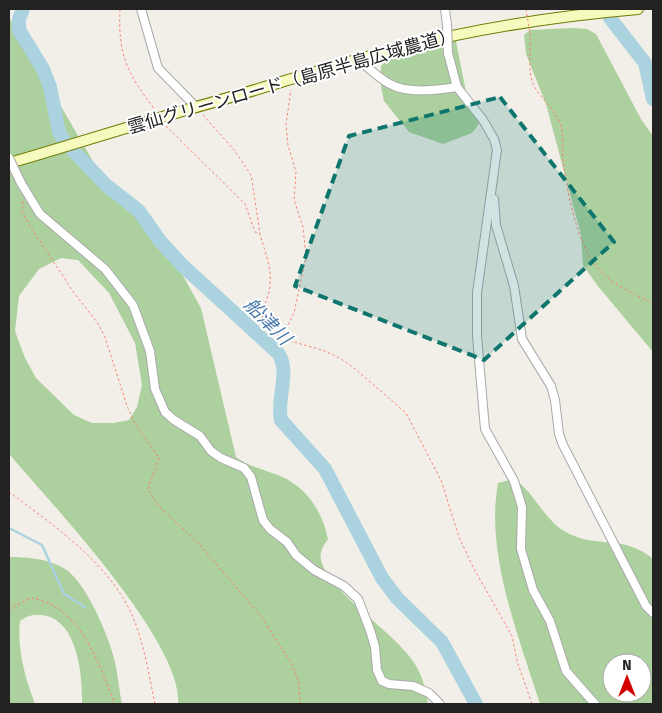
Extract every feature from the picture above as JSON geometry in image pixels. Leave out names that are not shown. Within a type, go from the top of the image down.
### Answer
[{"type":"street","points":[[141,9],[158,68],[192,108]]},
{"type":"street","points":[[445,9],[448,53],[457,87],[465,100],[474,106],[494,139],[497,150],[486,243],[481,257],[477,293],[477,336],[485,429],[514,481],[522,507],[521,549],[533,590],[550,621],[566,671],[595,704]]},
{"type":"street","name":"雲仙グリーンロード（島原半島広域農道）","points":[[9,163],[358,59],[470,32],[556,17],[638,9]]},
{"type":"street","points":[[358,59],[390,84],[409,89],[457,87]]},
{"type":"street","points":[[9,158],[21,183],[40,214],[105,269],[119,284],[133,305],[143,327],[150,351],[155,389],[165,412],[174,420],[200,436],[216,454],[244,468],[250,477],[263,520],[270,529],[287,542],[296,555],[308,565],[344,586],[358,599],[370,630],[375,648],[377,670],[382,681],[389,684],[413,686],[429,693],[440,704]]},
{"type":"street","points":[[491,193],[494,197],[496,225],[514,286],[522,339],[550,386],[555,400],[559,434],[563,445],[646,606],[653,613]]},
{"type":"path","points":[[120,9],[121,51],[129,73],[154,110]]},
{"type":"path","points":[[526,9],[530,33],[531,75],[534,86],[558,117],[562,130],[563,161],[573,210],[587,253],[596,267],[607,276],[653,303]]},
{"type":"path","points":[[280,338],[294,313],[306,257],[303,227],[294,200],[296,172],[288,145],[286,124],[292,79]]},
{"type":"path","points":[[192,108],[248,169],[252,181],[270,285],[262,316],[263,322],[280,338],[325,351],[341,359],[406,413],[441,480],[459,537],[473,567],[512,636],[517,661],[532,704]]},
{"type":"path","points":[[166,126],[245,204],[255,232],[260,234]]},
{"type":"path","points":[[22,212],[104,337],[127,406],[136,424],[159,458],[148,489],[152,496],[210,556],[261,616],[293,666],[299,683],[300,704]]},
{"type":"path","points":[[9,492],[77,545],[121,594],[132,614],[140,636],[155,704]]},
{"type":"path","points":[[9,609],[31,598],[50,605],[66,616],[84,635],[95,653],[115,704]]},
{"type":"highlighted area","points":[[500,97],[614,242],[484,360],[295,286],[349,136]]},
{"type":"green space","points":[[9,17],[98,170],[182,274],[201,308],[236,457],[290,481],[310,499],[323,522],[328,539],[321,554],[321,560],[326,572],[336,585],[392,637],[413,661],[423,682],[428,704],[178,704],[174,678],[160,646],[138,610],[82,538],[9,454]],"holes":[[[61,258],[78,260],[109,293],[135,343],[142,385],[137,407],[129,420],[114,423],[92,423],[74,415],[36,378],[25,358],[15,331],[19,296],[39,269]]]},
{"type":"green space","points":[[587,29],[596,34],[641,119],[653,136],[653,352],[597,285],[583,265],[581,235],[546,104],[526,54],[524,35],[530,30]]},
{"type":"green space","points":[[448,36],[456,41],[467,97],[481,121],[472,133],[443,144],[409,132],[384,101],[381,86],[381,66],[392,54]]},
{"type":"green space","points":[[514,479],[521,484],[550,519],[564,531],[587,540],[631,546],[653,559],[653,704],[540,704],[506,595],[496,538],[495,510],[498,483]]},
{"type":"green space","points":[[9,557],[47,561],[62,567],[76,578],[97,613],[108,639],[115,662],[122,704],[82,704],[81,679],[76,650],[63,626],[53,619],[41,615],[30,616],[20,621],[19,632],[23,663],[35,704],[9,704]]},
{"type":"waterway","name":"船津川","points":[[23,9],[19,19],[19,30],[43,69],[50,87],[59,132],[64,141],[106,185],[139,211],[160,241],[183,266],[278,353],[282,360],[283,368],[280,404],[281,420],[325,469],[382,578],[397,598],[442,642],[476,704]]},
{"type":"waterway","points":[[607,9],[610,18],[645,63],[653,99]]},
{"type":"waterway","points":[[9,528],[42,545],[64,594],[85,607]]}]
